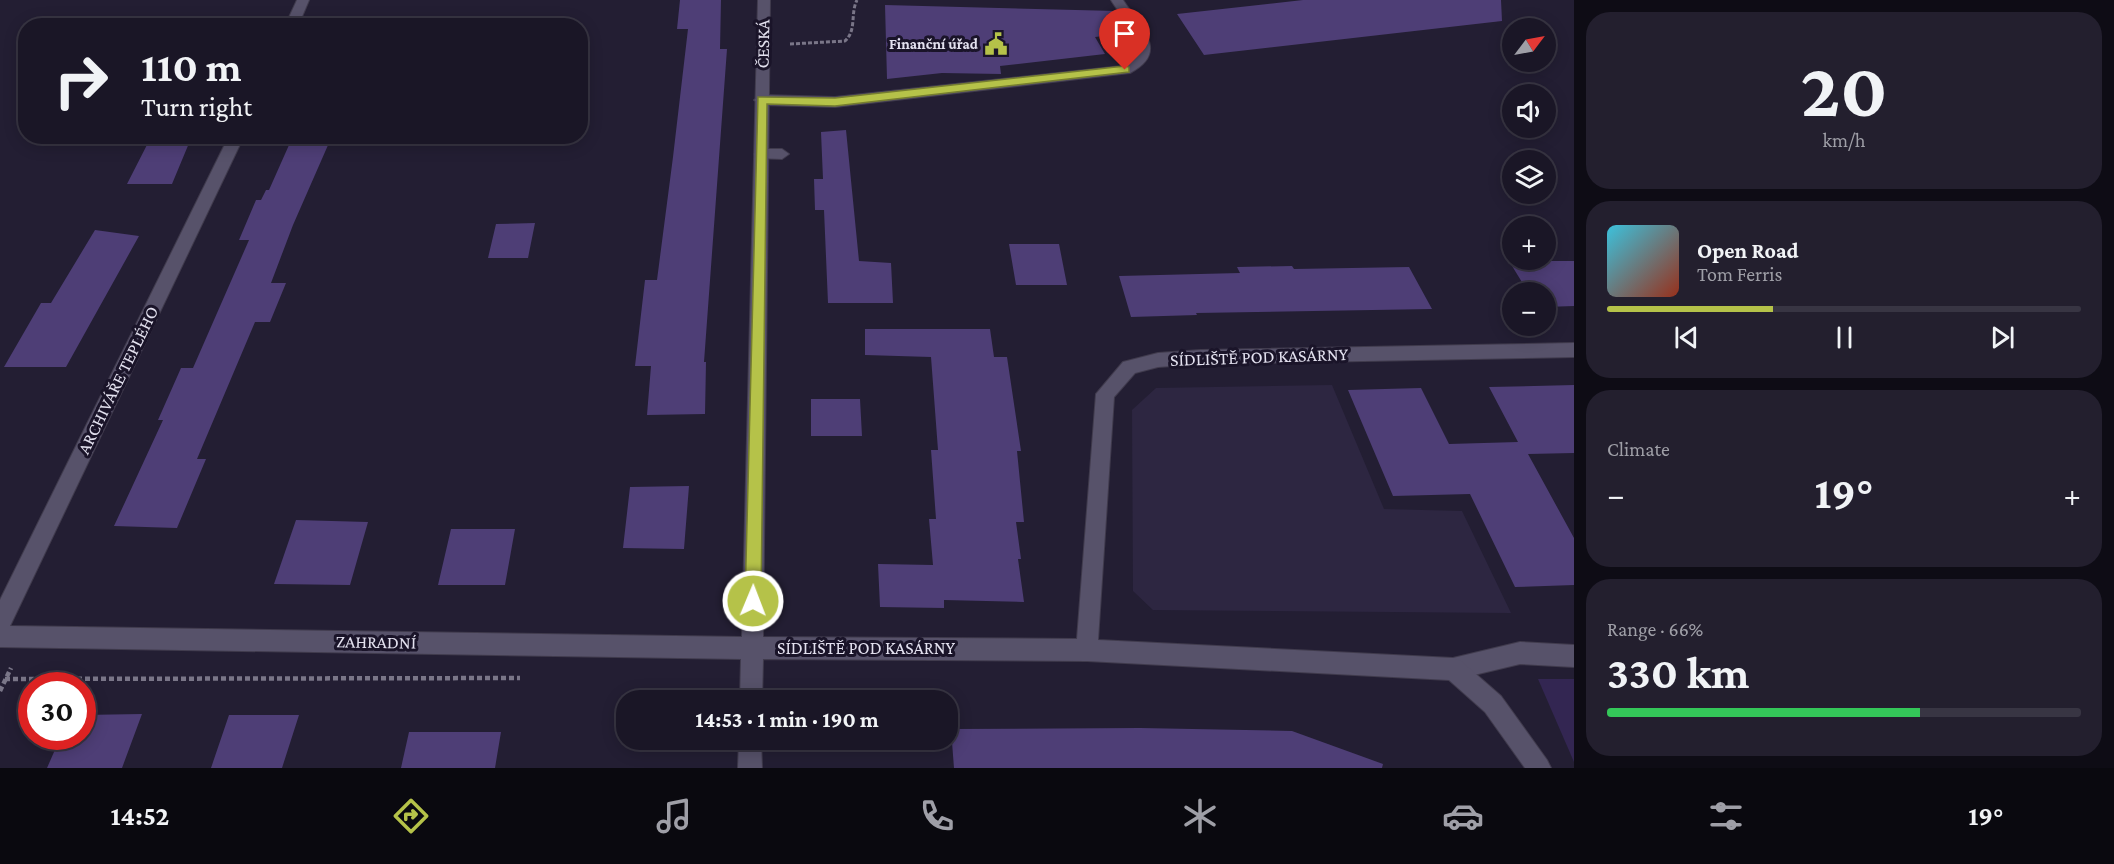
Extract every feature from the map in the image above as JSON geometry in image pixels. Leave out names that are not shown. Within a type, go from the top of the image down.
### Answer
[{"type":"street","points":[[295,18],[303,0]]},
{"type":"street","name":"ČESKÁ","points":[[751,690],[764,0]]},
{"type":"street","points":[[762,100],[835,102],[1125,70],[1138,64],[1144,55],[1144,43],[1117,0]]},
{"type":"street","name":"ARCHIVÁŘE TEPLÉHO","points":[[0,623],[233,144]]},
{"type":"street","points":[[761,154],[782,154]]},
{"type":"street","name":"SÍDLIŠTĚ POD KASÁRNY","points":[[1088,650],[1105,394],[1130,367],[1158,360],[1201,357],[1574,350]]},
{"type":"street","name":"ZAHRADNÍ","points":[[0,636],[752,648]]},
{"type":"street","name":"SÍDLIŠTĚ POD KASÁRNY","points":[[752,648],[1088,650],[1453,669],[1520,653],[1574,656]]},
{"type":"street","points":[[1453,669],[1493,704],[1539,768]]},
{"type":"street","points":[[750,750],[750,768]]},
{"type":"path","points":[[784,44],[845,41],[850,38],[854,29],[854,5],[857,0]]},
{"type":"path","points":[[0,691],[5,679],[529,678]]},
{"type":"shaded area","points":[[1332,385],[1384,509],[1462,511],[1511,613],[1153,610],[1133,591],[1132,410],[1156,388]]},
{"type":"shaded area","points":[[1538,679],[1574,679],[1574,762]]},
{"type":"building","points":[[680,0],[721,0],[720,49],[727,49],[704,362],[706,362],[705,414],[647,415],[651,366],[635,366],[645,280],[657,280],[673,157],[688,29],[677,29]]},
{"type":"building","points":[[1303,0],[1501,0],[1502,21],[1204,55],[1177,14]]},
{"type":"building","name":"Finanční úřad","points":[[885,5],[1116,11],[1129,33],[1095,37],[1105,54],[1000,66],[1001,74],[942,73],[887,79]]},
{"type":"building","points":[[846,130],[859,261],[891,263],[893,303],[828,303],[824,210],[815,210],[814,179],[823,179],[821,132]]},
{"type":"building","points":[[147,144],[189,144],[172,184],[127,184]]},
{"type":"building","points":[[289,144],[328,144],[293,225],[271,283],[286,283],[270,322],[255,322],[197,459],[206,459],[177,528],[114,526],[163,420],[158,420],[181,368],[193,368],[249,240],[239,240],[256,200],[261,200],[266,190],[269,190]]},
{"type":"building","points":[[535,223],[528,258],[488,258],[496,224]]},
{"type":"building","points":[[95,230],[139,236],[66,367],[4,367],[41,303],[51,303]]},
{"type":"building","points":[[1009,244],[1059,244],[1067,285],[1016,285]]},
{"type":"building","points":[[1556,261],[1574,261],[1574,306],[1556,307],[1556,282],[1522,282],[1515,270],[1556,270]]},
{"type":"building","points":[[1292,266],[1294,269],[1409,267],[1432,309],[1196,313],[1197,315],[1131,317],[1119,276],[1240,273],[1237,267]]},
{"type":"building","points":[[865,329],[990,329],[994,357],[1007,357],[1021,451],[1017,451],[1024,522],[1016,522],[1024,602],[944,600],[944,608],[880,607],[878,564],[933,565],[929,519],[936,519],[931,450],[938,450],[931,357],[865,355]]},
{"type":"building","points":[[1574,385],[1574,453],[1528,454],[1574,538],[1574,585],[1515,587],[1470,494],[1393,496],[1348,390],[1421,388],[1449,444],[1518,442],[1489,387]]},
{"type":"building","points":[[811,399],[860,399],[862,436],[811,436]]},
{"type":"building","points":[[689,486],[684,549],[623,548],[630,487]]},
{"type":"building","points":[[296,520],[368,522],[350,585],[274,584]]},
{"type":"building","points":[[451,529],[515,529],[505,585],[438,585]]},
{"type":"building","points":[[142,714],[122,768],[47,768],[55,750],[96,750],[96,715]]},
{"type":"building","points":[[229,715],[299,715],[282,768],[211,768]]},
{"type":"building","points":[[1140,728],[1292,731],[1383,764],[1382,768],[954,768],[953,750],[958,750],[958,729]]},
{"type":"building","points":[[409,732],[501,732],[495,768],[401,768]]},
{"type":"place","name":"Finanční úřad","points":[[996,44]]},
{"type":"route","points":[[753,601],[762,100],[835,102],[1125,70]]}]
